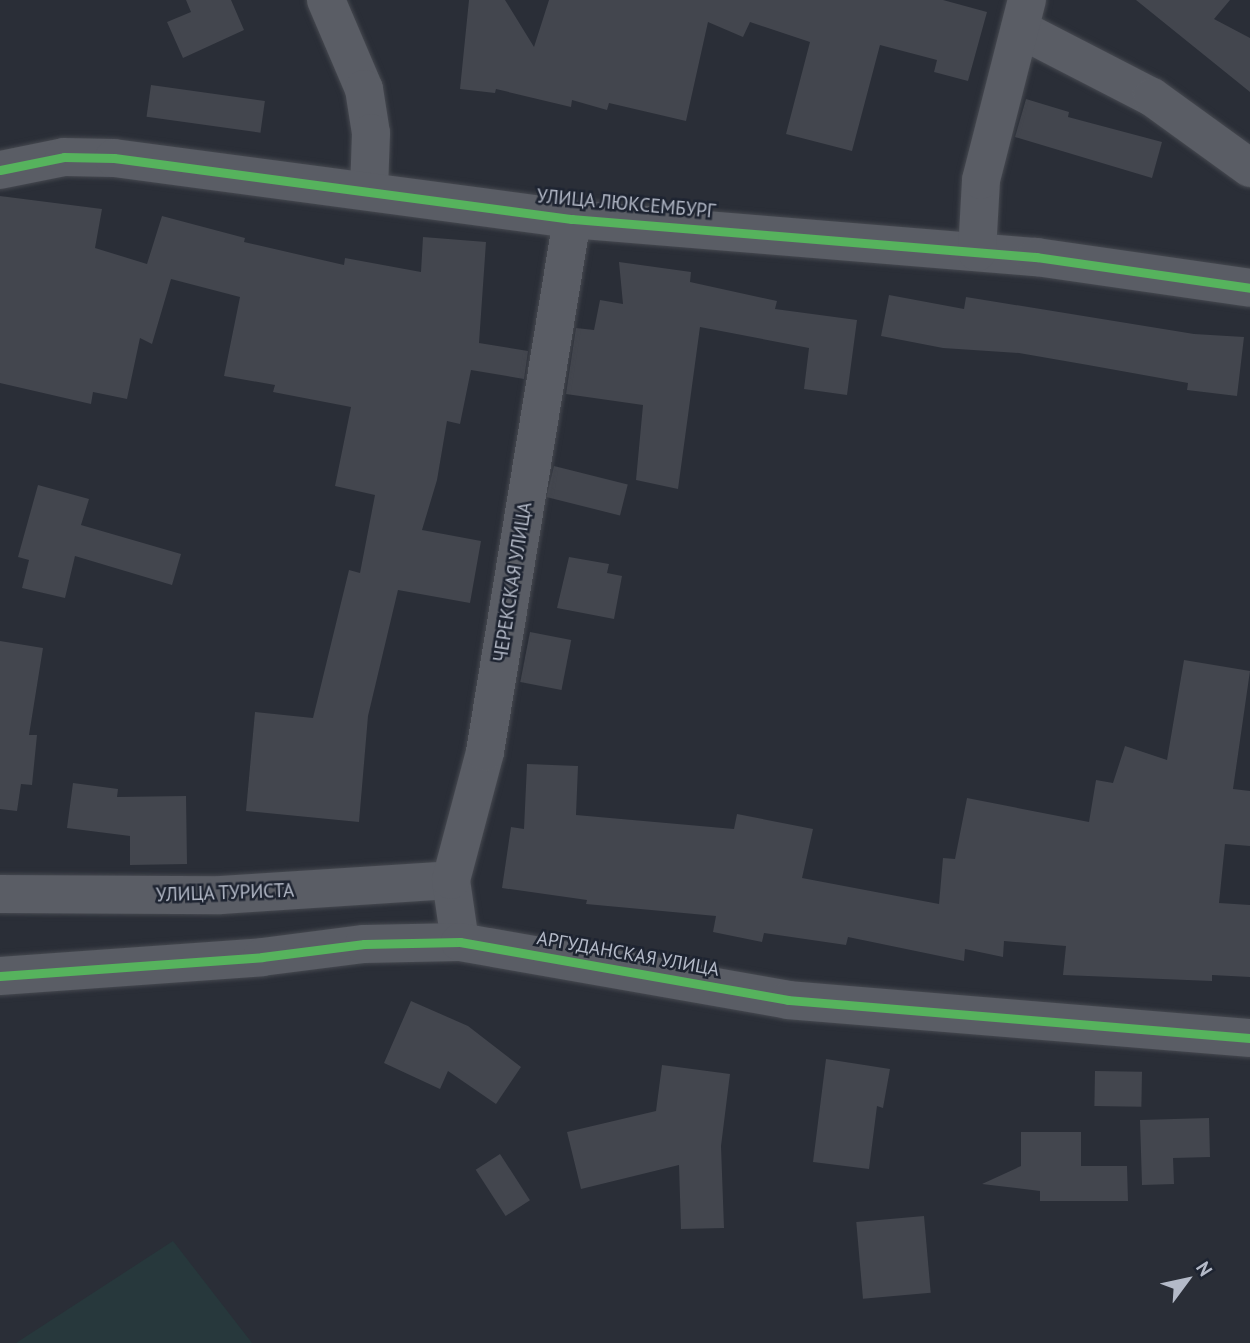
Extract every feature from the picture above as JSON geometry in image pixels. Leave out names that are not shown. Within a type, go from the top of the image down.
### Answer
[{"type":"street","points":[[326,0],[364,89],[371,133],[369,189]]},
{"type":"street","points":[[977,252],[981,180],[1024,15],[1152,97],[1250,168]]},
{"type":"street","name":"УЛИЦА ЛЮКСЕМБУРГ","points":[[4,160],[114,158],[369,189],[572,219],[977,252],[1250,288]]},
{"type":"street","name":"ЧЕРЕКСКАЯ УЛИЦА","points":[[460,942],[451,880],[485,752],[572,219]]},
{"type":"street","name":"УЛИЦА ТУРИСТА","points":[[0,894],[221,895],[451,880]]},
{"type":"street","name":"АРГУДАНСКАЯ УЛИЦА","points":[[0,976],[262,957],[364,944],[460,942],[788,1000],[1250,1038]]},
{"type":"shaded area","points":[[173,1241],[252,1343],[16,1343]]},
{"type":"building","points":[[186,0],[231,0],[244,30],[183,58],[167,22],[191,12]]},
{"type":"building","points":[[469,0],[505,0],[534,47],[549,0],[943,0],[987,12],[968,81],[934,72],[937,60],[880,45],[852,151],[786,134],[810,42],[750,22],[743,37],[708,22],[686,121],[609,103],[607,110],[572,100],[571,107],[496,89],[495,93],[460,89]]},
{"type":"building","points":[[1136,0],[1230,0],[1214,19],[1250,38],[1250,92]]},
{"type":"building","points":[[151,85],[265,101],[260,133],[147,117]]},
{"type":"building","points":[[1026,99],[1069,112],[1068,117],[1162,142],[1152,178],[1015,137]]},
{"type":"building","points":[[0,196],[102,209],[95,248],[147,264],[162,216],[245,238],[244,242],[344,265],[345,258],[421,272],[423,237],[486,242],[479,343],[528,351],[524,379],[471,370],[460,424],[447,421],[437,480],[422,530],[481,541],[470,603],[398,590],[368,716],[359,822],[246,811],[255,712],[313,718],[349,570],[360,573],[375,495],[335,486],[351,407],[273,392],[275,385],[224,376],[240,297],[171,279],[152,344],[140,338],[127,399],[93,392],[91,404],[0,383]]},
{"type":"building","points":[[619,262],[691,272],[690,282],[777,301],[775,309],[857,320],[847,395],[804,389],[809,348],[700,327],[678,489],[636,480],[643,405],[566,394],[576,328],[594,330],[600,300],[623,304]]},
{"type":"building","points":[[889,295],[964,309],[966,297],[1194,334],[1244,337],[1237,396],[1187,390],[1188,383],[1019,353],[943,348],[881,336]]},
{"type":"building","points":[[554,466],[628,484],[620,515],[546,497]]},
{"type":"building","points":[[38,485],[89,499],[81,525],[181,554],[172,585],[75,556],[65,598],[22,588],[29,560],[18,557]]},
{"type":"building","points":[[569,557],[609,564],[607,573],[622,576],[614,619],[557,608]]},
{"type":"building","points":[[530,632],[571,640],[561,690],[520,682]]},
{"type":"building","points":[[0,641],[43,648],[29,735],[37,735],[32,785],[21,784],[17,811],[0,809]]},
{"type":"building","points":[[1184,660],[1250,671],[1233,789],[1250,791],[1250,846],[1225,844],[1219,903],[1250,905],[1250,977],[1212,975],[1212,981],[1063,975],[1066,946],[1004,941],[1003,957],[965,949],[964,961],[848,937],[846,945],[764,933],[762,942],[713,932],[716,916],[586,904],[587,900],[502,888],[511,827],[524,829],[527,764],[578,766],[576,815],[734,829],[737,814],[813,829],[802,878],[939,904],[943,858],[955,859],[967,798],[1089,822],[1096,780],[1113,783],[1125,746],[1167,760]]},
{"type":"building","points":[[73,783],[118,789],[117,797],[186,796],[187,864],[130,865],[130,836],[67,828]]},
{"type":"building","points":[[411,1001],[468,1026],[521,1067],[496,1104],[448,1071],[440,1089],[384,1063]]},
{"type":"building","points":[[826,1059],[890,1069],[883,1108],[877,1106],[869,1169],[813,1162]]},
{"type":"building","points":[[662,1065],[730,1074],[721,1146],[724,1228],[681,1229],[679,1165],[581,1189],[567,1132],[656,1111]]},
{"type":"building","points":[[1095,1071],[1142,1072],[1141,1107],[1094,1106]]},
{"type":"building","points":[[1209,1118],[1210,1157],[1173,1158],[1174,1184],[1142,1185],[1140,1120]]},
{"type":"building","points":[[1021,1132],[1081,1132],[1081,1166],[1127,1166],[1128,1201],[1040,1201],[1040,1191],[982,1184],[1021,1166]]},
{"type":"building","points":[[500,1154],[530,1200],[506,1216],[476,1170]]},
{"type":"building","points":[[924,1216],[931,1293],[863,1299],[856,1222]]},
{"type":"cycle path","points":[[0,170],[64,157],[114,158],[572,219],[1036,257],[1250,288]]},
{"type":"cycle path","points":[[0,976],[262,957],[364,944],[460,942],[788,1000],[1250,1038]]}]
